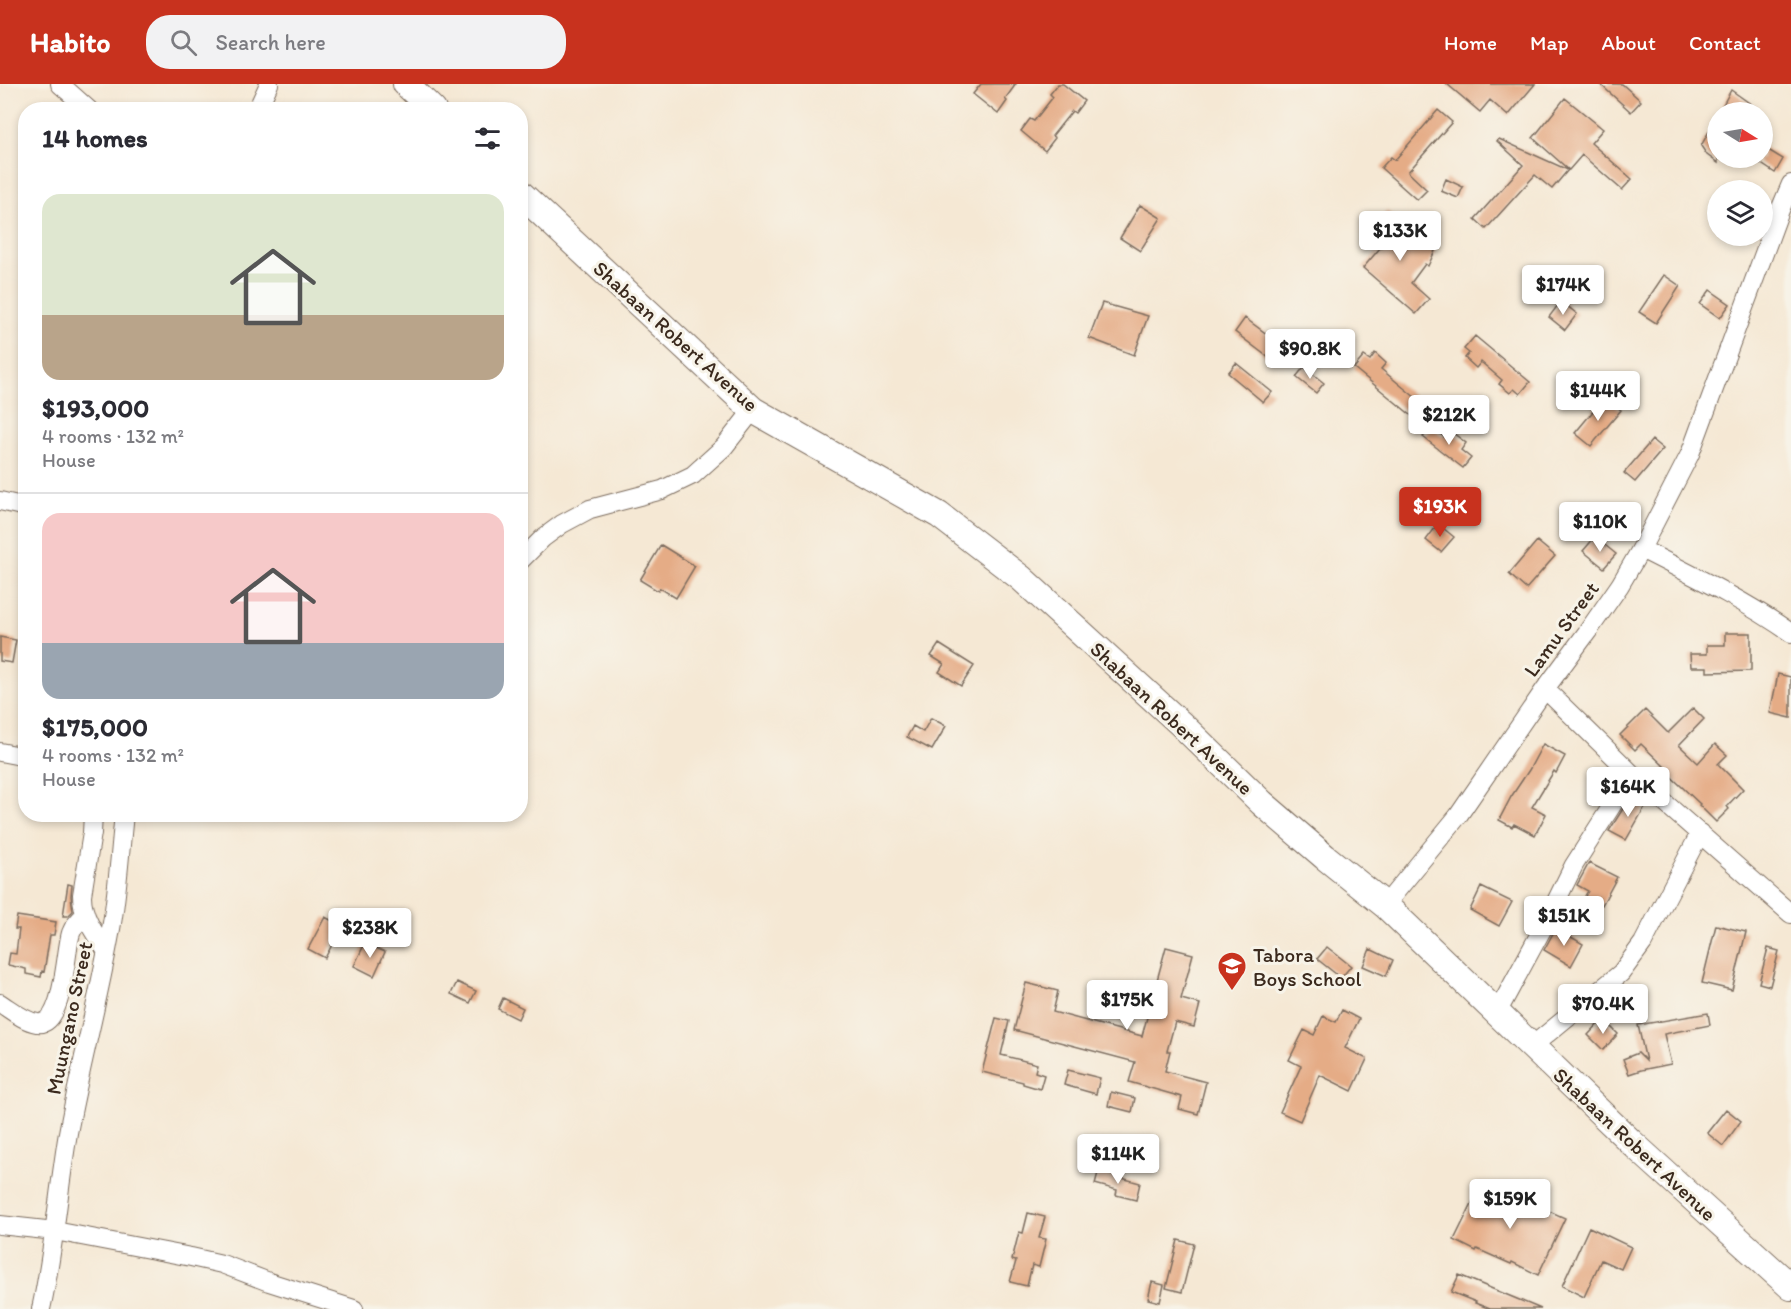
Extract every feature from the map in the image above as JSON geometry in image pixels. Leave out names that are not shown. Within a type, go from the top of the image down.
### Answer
[{"type":"street","points":[[60,84],[80,102]]},
{"type":"street","points":[[261,102],[269,84]]},
{"type":"street","points":[[406,84],[425,102]]},
{"type":"street","name":"Lamu Street","points":[[1385,905],[1458,816],[1620,585],[1641,549],[1690,454],[1791,184]]},
{"type":"street","name":"Shabaan Robert Avenue","points":[[528,200],[753,410],[939,515],[1021,578],[1285,823],[1385,905],[1531,1047],[1791,1287]]},
{"type":"street","points":[[528,553],[562,524],[590,509],[662,490],[693,475],[724,447],[753,410]]},
{"type":"street","points":[[0,501],[18,505]]},
{"type":"street","points":[[1641,549],[1721,590],[1791,633]]},
{"type":"street","points":[[1545,689],[1632,774],[1791,914]]},
{"type":"street","points":[[0,752],[18,755]]},
{"type":"street","points":[[1497,1013],[1545,926],[1574,865],[1632,774]]},
{"type":"street","points":[[93,822],[82,905],[85,915],[106,950]]},
{"type":"street","name":"Muungano Street","points":[[41,1309],[56,1231],[68,1135],[80,1073],[96,1010],[116,896],[123,822]]},
{"type":"street","points":[[1531,1047],[1621,973],[1643,943],[1700,833]]},
{"type":"street","points":[[0,1003],[35,1023],[45,1023],[50,1018],[60,997],[72,930],[85,915]]},
{"type":"street","points":[[0,1225],[56,1231],[222,1264],[269,1282],[354,1309]]},
{"type":"building","points":[[981,84],[1016,84],[998,114],[973,94]]},
{"type":"building","points":[[1058,84],[1063,84],[1084,101],[1075,113],[1072,111],[1052,136],[1055,138],[1045,151],[1021,131],[1030,119],[1034,121],[1053,97],[1050,94]]},
{"type":"building","points":[[1447,84],[1535,84],[1508,116],[1490,100],[1480,112]]},
{"type":"building","points":[[1600,84],[1622,84],[1641,101],[1631,112]]},
{"type":"building","points":[[1731,90],[1748,102],[1724,102]]},
{"type":"building","points":[[1565,98],[1603,129],[1591,143],[1632,179],[1622,190],[1582,155],[1569,170],[1533,138]]},
{"type":"building","points":[[1438,110],[1452,122],[1408,172],[1427,190],[1417,200],[1381,168],[1391,157],[1395,160]]},
{"type":"building","points":[[1707,135],[1707,155],[1701,146]]},
{"type":"building","points":[[1499,139],[1568,170],[1552,189],[1535,175],[1486,229],[1475,219],[1523,165],[1497,141]]},
{"type":"building","points":[[1773,153],[1783,159],[1775,173],[1768,168],[1773,168]]},
{"type":"building","points":[[1446,179],[1463,187],[1458,198],[1441,191]]},
{"type":"building","points":[[1140,205],[1161,218],[1140,251],[1120,238]]},
{"type":"building","points":[[1387,211],[1435,251],[1428,266],[1425,264],[1411,283],[1429,299],[1416,314],[1363,268],[1386,241],[1377,234],[1381,228],[1376,224]]},
{"type":"building","points":[[1664,275],[1680,286],[1656,323],[1639,312]]},
{"type":"building","points":[[1710,290],[1730,304],[1720,318],[1700,304]]},
{"type":"building","points":[[1561,301],[1577,314],[1565,330],[1549,317]]},
{"type":"building","points":[[1102,303],[1148,316],[1134,355],[1089,338]]},
{"type":"building","points":[[1245,318],[1283,346],[1273,361],[1235,332]]},
{"type":"building","points":[[1475,336],[1530,382],[1520,394],[1514,389],[1510,393],[1499,384],[1502,380],[1481,362],[1476,368],[1465,358],[1469,353],[1464,349]]},
{"type":"building","points":[[1375,353],[1386,363],[1381,369],[1422,403],[1412,416],[1354,368],[1364,356],[1370,360]]},
{"type":"building","points":[[1236,363],[1272,392],[1263,402],[1228,373]]},
{"type":"building","points":[[1304,367],[1324,383],[1316,393],[1296,377]]},
{"type":"building","points":[[1605,397],[1621,410],[1591,446],[1575,433]]},
{"type":"building","points":[[1432,427],[1444,437],[1449,430],[1466,443],[1461,450],[1471,458],[1463,468],[1423,437]]},
{"type":"building","points":[[1652,440],[1663,449],[1635,482],[1624,473]]},
{"type":"building","points":[[1438,524],[1454,537],[1441,552],[1426,540]]},
{"type":"building","points":[[1595,537],[1616,554],[1604,568],[1583,551]]},
{"type":"building","points":[[1537,541],[1555,556],[1526,589],[1509,574]]},
{"type":"building","points":[[661,545],[695,566],[676,598],[640,580]]},
{"type":"building","points":[[1725,633],[1751,633],[1751,671],[1707,672],[1707,667],[1691,667],[1690,654],[1707,654],[1707,645],[1725,645]]},
{"type":"building","points":[[0,637],[16,640],[12,663],[0,661]]},
{"type":"building","points":[[939,644],[974,666],[961,686],[939,672],[944,664],[931,656]]},
{"type":"building","points":[[1778,674],[1791,677],[1791,718],[1770,713]]},
{"type":"building","points":[[1693,708],[1704,719],[1679,745],[1698,763],[1715,744],[1727,755],[1718,764],[1743,789],[1727,806],[1729,809],[1716,822],[1641,744],[1635,750],[1620,735],[1645,710],[1668,733]]},
{"type":"building","points":[[931,718],[946,726],[932,750],[907,737],[913,726],[923,732]]},
{"type":"building","points":[[1543,744],[1565,756],[1532,807],[1546,814],[1535,835],[1514,824],[1512,827],[1499,820]]},
{"type":"building","points":[[1631,796],[1646,805],[1626,840],[1609,831]]},
{"type":"building","points":[[1589,863],[1617,877],[1602,905],[1585,896],[1588,891],[1577,885]]},
{"type":"building","points":[[68,884],[72,885],[73,911],[68,916],[63,916]]},
{"type":"building","points":[[1481,887],[1512,902],[1499,926],[1470,910]]},
{"type":"building","points":[[17,916],[56,922],[54,935],[50,935],[44,972],[42,971],[41,977],[26,974],[26,969],[8,965],[10,953],[16,954],[19,929],[15,929]]},
{"type":"building","points":[[325,917],[342,926],[325,958],[308,949]]},
{"type":"building","points":[[1716,925],[1746,932],[1732,990],[1702,983]]},
{"type":"building","points":[[1556,928],[1583,944],[1571,966],[1544,950]]},
{"type":"building","points":[[365,943],[385,952],[374,976],[354,966]]},
{"type":"building","points":[[1166,947],[1193,954],[1181,999],[1200,1004],[1194,1027],[1175,1022],[1167,1051],[1170,1051],[1165,1071],[1206,1082],[1198,1114],[1179,1109],[1182,1097],[1129,1082],[1135,1062],[1014,1030],[1026,983],[1058,991],[1053,1012],[1142,1036]]},
{"type":"building","points":[[1327,947],[1351,966],[1341,978],[1317,959]]},
{"type":"building","points":[[1768,948],[1779,951],[1770,986],[1759,983]]},
{"type":"building","points":[[1370,949],[1393,960],[1386,976],[1363,966]]},
{"type":"building","points":[[457,982],[476,991],[470,1003],[451,994]]},
{"type":"building","points":[[503,998],[523,1008],[518,1019],[498,1009]]},
{"type":"building","points":[[1342,1010],[1359,1019],[1345,1048],[1367,1059],[1352,1091],[1320,1075],[1300,1121],[1280,1112],[1301,1066],[1289,1060],[1304,1030],[1314,1035],[1323,1016],[1336,1022]]},
{"type":"building","points":[[1708,1013],[1710,1025],[1664,1034],[1671,1064],[1629,1074],[1623,1059],[1638,1053],[1646,1061],[1638,1025]]},
{"type":"building","points":[[996,1018],[1009,1021],[1001,1055],[1037,1064],[1035,1072],[1044,1075],[1040,1089],[1023,1084],[1023,1082],[982,1072]]},
{"type":"building","points":[[1603,1019],[1618,1034],[1603,1050],[1588,1035]]},
{"type":"building","points":[[1068,1070],[1100,1078],[1096,1094],[1064,1085]]},
{"type":"building","points":[[1111,1092],[1135,1098],[1132,1112],[1108,1106]]},
{"type":"building","points":[[1726,1109],[1741,1121],[1723,1146],[1707,1133]]},
{"type":"building","points":[[1099,1169],[1140,1183],[1136,1200],[1116,1195],[1117,1190],[1095,1184]]},
{"type":"building","points":[[1481,1185],[1516,1202],[1518,1197],[1565,1218],[1538,1275],[1512,1262],[1511,1264],[1477,1249],[1476,1251],[1454,1240]]},
{"type":"building","points":[[1028,1213],[1045,1217],[1039,1238],[1046,1239],[1039,1267],[1032,1265],[1027,1286],[1010,1282],[1016,1261],[1012,1260],[1019,1232],[1023,1233]]},
{"type":"building","points":[[1589,1227],[1631,1247],[1621,1269],[1601,1260],[1584,1297],[1562,1286]]},
{"type":"building","points":[[1178,1240],[1194,1244],[1182,1292],[1166,1288]]},
{"type":"building","points":[[1459,1275],[1541,1309],[1490,1309],[1475,1303],[1451,1292]]},
{"type":"building","points":[[1152,1282],[1164,1285],[1160,1302],[1148,1299]]},
{"type":"place","name":"Tabora Boys School","points":[[1232,992]]}]
